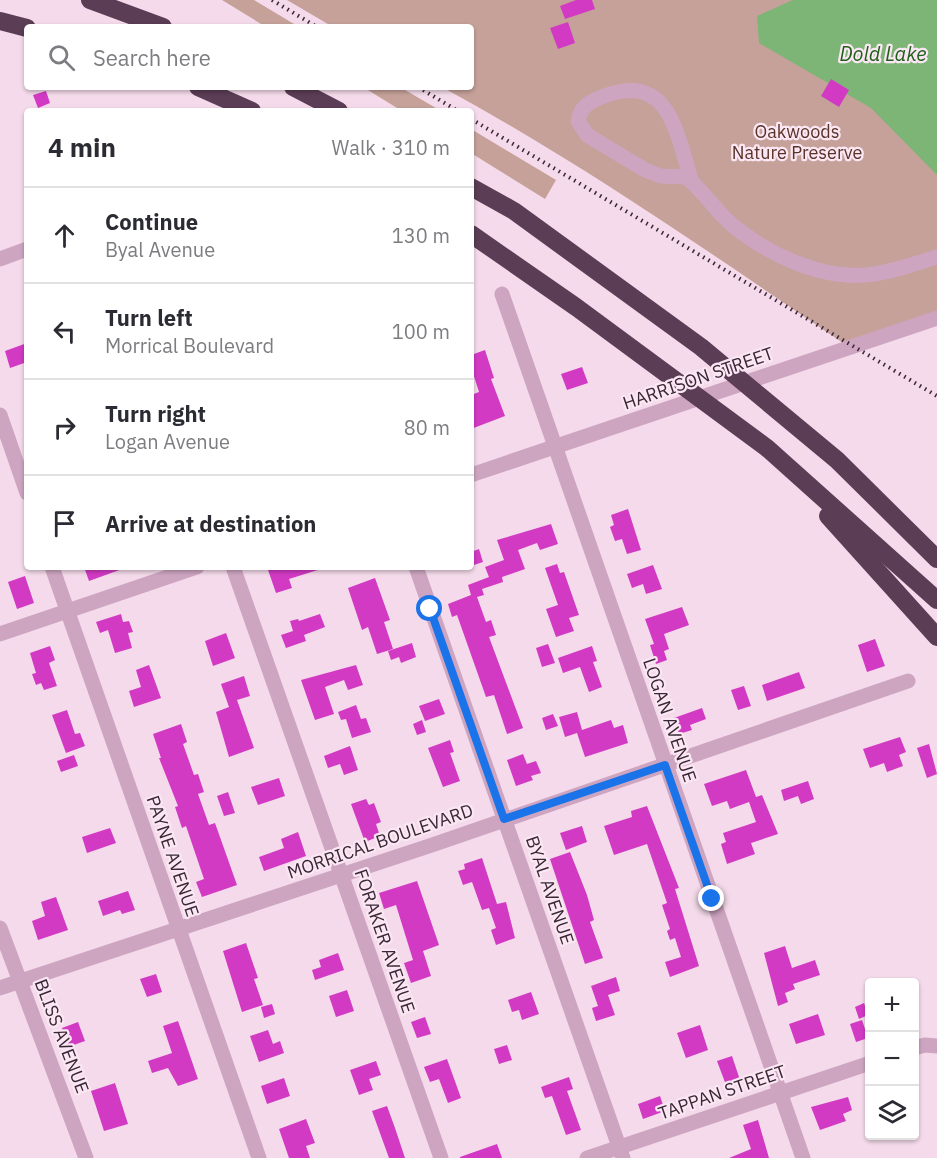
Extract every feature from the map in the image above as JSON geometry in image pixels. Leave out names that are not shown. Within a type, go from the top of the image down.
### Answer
[{"type":"highway","points":[[90,0],[155,24]]},
{"type":"highway","points":[[0,21],[24,27]]},
{"type":"highway","points":[[205,90],[245,108]]},
{"type":"highway","points":[[299,90],[333,108]]},
{"type":"highway","points":[[474,189],[514,212],[670,323],[837,460],[937,548]]},
{"type":"highway","points":[[474,236],[567,301],[767,448],[937,600]]},
{"type":"highway","points":[[767,448],[937,637]]},
{"type":"highway","points":[[837,460],[937,559]]},
{"type":"street","points":[[692,182],[678,175],[661,176],[645,170],[587,135],[578,121],[579,112],[585,106],[624,90],[641,90],[656,97],[671,118],[692,182],[714,209],[733,226],[762,244],[816,269],[841,274],[866,275],[892,271],[937,257]]},
{"type":"street","points":[[0,259],[24,250]]},
{"type":"street","name":"LOGAN AVENUE","points":[[502,294],[803,1158]]},
{"type":"street","name":"HARRISON STREET","points":[[474,474],[937,318]]},
{"type":"street","points":[[0,415],[24,484]]},
{"type":"street","name":"PAYNE AVENUE","points":[[53,570],[259,1158]]},
{"type":"street","points":[[0,634],[188,570]]},
{"type":"street","name":"FORAKER AVENUE","points":[[234,570],[441,1158]]},
{"type":"street","name":"BYAL AVENUE","points":[[417,570],[621,1153]]},
{"type":"street","name":"MORRICAL BOULEVARD","points":[[0,988],[341,875],[908,681]]},
{"type":"street","name":"BLISS AVENUE","points":[[0,928],[86,1158]]},
{"type":"street","points":[[919,1047],[937,1046]]},
{"type":"street","name":"TAPPAN STREET","points":[[587,1158],[621,1153],[780,1093],[865,1065]]},
{"type":"green space","points":[[222,0],[254,0],[294,24],[261,24]]},
{"type":"green space","name":"Oakwoods Nature Preserve","points":[[287,0],[937,0],[937,318],[849,347],[598,179],[447,90],[474,90],[474,24],[328,24]]},
{"type":"green space","points":[[368,90],[405,90],[436,108],[397,108]]},
{"type":"green space","points":[[474,131],[556,180],[545,199],[474,155]]},
{"type":"water","name":"Dold Lake","points":[[793,0],[937,0],[937,175],[871,108],[759,43],[757,16]]},
{"type":"building","points":[[576,0],[592,0],[595,9],[565,19],[560,6]]},
{"type":"building","points":[[568,22],[575,43],[558,49],[550,28]]},
{"type":"building","points":[[831,79],[849,90],[839,107],[821,96]]},
{"type":"building","points":[[46,91],[50,103],[38,108],[33,95]]},
{"type":"building","points":[[24,344],[24,363],[10,368],[5,351]]},
{"type":"building","points":[[485,350],[494,378],[491,379],[505,416],[474,428],[474,394],[479,392],[474,376],[474,354]]},
{"type":"building","points":[[582,367],[588,383],[567,390],[561,374]]},
{"type":"building","points":[[628,509],[641,550],[627,554],[622,539],[615,541],[610,527],[614,525],[611,515]]},
{"type":"building","points":[[551,524],[558,544],[540,550],[537,543],[518,550],[525,569],[502,577],[503,582],[482,589],[484,595],[477,597],[486,622],[491,620],[496,635],[489,637],[523,728],[507,734],[494,695],[486,697],[457,615],[452,617],[448,604],[471,595],[468,585],[489,577],[485,567],[504,560],[497,540]]},
{"type":"building","points":[[479,549],[483,562],[474,565],[474,551]]},
{"type":"building","points":[[557,564],[560,573],[564,572],[579,615],[569,618],[574,631],[556,637],[546,609],[558,605],[545,568]]},
{"type":"building","points":[[653,565],[662,589],[646,594],[643,584],[632,588],[627,574]]},
{"type":"building","points":[[85,570],[119,570],[89,581]]},
{"type":"building","points":[[268,570],[318,570],[289,579],[292,588],[276,593]]},
{"type":"building","points":[[25,576],[34,603],[17,609],[8,582]]},
{"type":"building","points":[[375,578],[390,620],[384,622],[393,649],[377,654],[368,627],[362,630],[348,588]]},
{"type":"building","points":[[682,607],[689,625],[664,634],[669,649],[664,651],[667,660],[656,664],[650,645],[654,644],[645,619]]},
{"type":"building","points":[[121,614],[123,622],[129,621],[133,632],[128,633],[132,648],[115,653],[108,630],[100,633],[96,622]]},
{"type":"building","points":[[320,614],[325,627],[304,635],[306,641],[286,648],[281,635],[293,631],[290,621],[298,619],[299,621]]},
{"type":"building","points":[[226,633],[235,658],[213,666],[205,641]]},
{"type":"building","points":[[875,639],[885,666],[867,672],[858,645]]},
{"type":"building","points":[[412,643],[416,657],[401,663],[399,657],[391,660],[388,651]]},
{"type":"building","points":[[548,644],[555,663],[542,667],[536,648]]},
{"type":"building","points":[[50,646],[55,660],[49,663],[57,686],[44,690],[41,683],[36,685],[32,674],[36,673],[30,653]]},
{"type":"building","points":[[592,646],[597,661],[593,662],[602,687],[589,692],[580,667],[563,673],[558,658]]},
{"type":"building","points":[[149,665],[161,698],[134,707],[129,691],[141,687],[136,670]]},
{"type":"building","points":[[356,665],[363,685],[348,690],[344,680],[325,687],[334,714],[315,720],[301,680]]},
{"type":"building","points":[[799,672],[805,688],[767,701],[762,685]]},
{"type":"building","points":[[244,676],[250,696],[237,700],[254,748],[229,757],[216,712],[229,707],[221,684]]},
{"type":"building","points":[[744,686],[751,706],[738,710],[731,690]]},
{"type":"building","points":[[439,699],[445,714],[425,721],[419,706]]},
{"type":"building","points":[[356,705],[361,719],[366,718],[371,732],[352,738],[346,719],[341,720],[338,712]]},
{"type":"building","points":[[702,708],[706,719],[690,725],[692,730],[679,734],[674,718]]},
{"type":"building","points":[[67,710],[75,734],[80,733],[85,746],[66,753],[52,715]]},
{"type":"building","points":[[577,712],[582,730],[611,720],[614,728],[623,725],[628,743],[585,757],[577,733],[565,737],[559,717]]},
{"type":"building","points":[[553,714],[558,726],[546,730],[542,718]]},
{"type":"building","points":[[422,720],[426,732],[417,735],[413,724]]},
{"type":"building","points":[[181,724],[187,742],[183,744],[194,775],[198,774],[204,792],[198,794],[209,825],[215,823],[237,885],[202,897],[196,882],[204,879],[186,826],[182,828],[175,807],[178,806],[159,758],[161,758],[153,734]]},
{"type":"building","points":[[900,737],[906,752],[899,755],[903,766],[887,772],[884,763],[870,768],[863,749]]},
{"type":"building","points":[[450,740],[454,752],[450,753],[460,781],[443,787],[428,748]]},
{"type":"building","points":[[929,744],[937,774],[927,778],[917,748]]},
{"type":"building","points":[[350,746],[358,770],[344,775],[340,764],[328,768],[324,756]]},
{"type":"building","points":[[523,754],[527,764],[536,761],[541,773],[531,776],[533,780],[516,786],[507,760]]},
{"type":"building","points":[[74,755],[78,766],[61,772],[57,761]]},
{"type":"building","points":[[746,770],[756,797],[762,795],[778,834],[751,843],[755,854],[727,864],[721,844],[726,842],[723,833],[756,822],[749,802],[730,809],[727,801],[712,806],[704,784]]},
{"type":"building","points":[[279,778],[285,796],[258,805],[251,787]]},
{"type":"building","points":[[808,781],[814,799],[801,804],[798,796],[784,801],[781,790]]},
{"type":"building","points":[[228,792],[235,813],[224,816],[217,796]]},
{"type":"building","points":[[366,799],[369,805],[374,803],[381,822],[376,824],[380,836],[365,842],[351,804]]},
{"type":"building","points":[[647,806],[679,888],[675,889],[699,966],[670,977],[665,962],[681,957],[675,938],[670,940],[667,931],[670,929],[662,905],[667,903],[647,844],[614,855],[604,826],[632,817],[631,811]]},
{"type":"building","points":[[582,826],[587,842],[566,850],[560,833]]},
{"type":"building","points":[[110,828],[116,843],[87,853],[82,837]]},
{"type":"building","points":[[298,832],[306,856],[264,871],[259,857],[284,848],[281,839]]},
{"type":"building","points":[[570,852],[587,895],[594,920],[590,922],[603,958],[585,964],[550,859]]},
{"type":"building","points":[[482,858],[497,904],[506,902],[515,938],[496,945],[491,930],[496,928],[489,908],[482,910],[472,882],[463,885],[458,871],[465,869],[464,864]]},
{"type":"building","points":[[417,881],[439,945],[423,951],[431,976],[411,983],[404,963],[413,960],[396,905],[384,909],[379,893]]},
{"type":"building","points":[[128,891],[135,910],[122,914],[120,910],[103,916],[98,901]]},
{"type":"building","points":[[56,897],[68,930],[38,940],[32,921],[45,916],[41,902]]},
{"type":"building","points":[[246,943],[258,978],[254,979],[263,1005],[242,1012],[223,951]]},
{"type":"building","points":[[785,946],[792,968],[815,960],[820,975],[793,984],[795,989],[785,993],[788,1002],[778,1006],[764,953]]},
{"type":"building","points":[[338,953],[344,970],[315,980],[312,970],[321,967],[319,960]]},
{"type":"building","points":[[156,974],[162,992],[147,997],[140,979]]},
{"type":"building","points":[[616,977],[620,991],[608,995],[615,1015],[596,1021],[592,1008],[598,1006],[591,986]]},
{"type":"building","points":[[347,990],[354,1011],[336,1017],[329,996]]},
{"type":"building","points":[[531,992],[539,1014],[522,1020],[519,1010],[512,1012],[508,1000]]},
{"type":"building","points":[[864,1003],[865,1016],[859,1019],[855,1007]]},
{"type":"building","points":[[272,1004],[275,1014],[264,1018],[261,1007]]},
{"type":"building","points":[[818,1014],[825,1035],[796,1044],[789,1024]]},
{"type":"building","points":[[425,1017],[431,1034],[417,1038],[411,1022]]},
{"type":"building","points":[[862,1020],[865,1039],[856,1042],[850,1024]]},
{"type":"building","points":[[178,1021],[198,1079],[178,1086],[168,1068],[152,1073],[148,1061],[172,1053],[163,1026]]},
{"type":"building","points":[[78,1022],[85,1041],[68,1047],[62,1028]]},
{"type":"building","points":[[700,1025],[708,1050],[686,1058],[677,1033]]},
{"type":"building","points":[[268,1030],[273,1044],[280,1041],[284,1053],[259,1062],[250,1036]]},
{"type":"building","points":[[507,1045],[512,1060],[499,1064],[494,1049]]},
{"type":"building","points":[[732,1056],[740,1080],[726,1085],[717,1061]]},
{"type":"building","points":[[447,1059],[461,1098],[448,1103],[439,1079],[430,1082],[424,1067]]},
{"type":"building","points":[[376,1061],[381,1075],[369,1079],[373,1090],[359,1095],[350,1070]]},
{"type":"building","points":[[569,1077],[573,1089],[567,1091],[581,1130],[566,1135],[552,1096],[545,1098],[541,1087]]},
{"type":"building","points":[[284,1078],[290,1096],[267,1104],[261,1086]]},
{"type":"building","points":[[115,1083],[128,1124],[104,1131],[91,1091]]},
{"type":"building","points":[[660,1096],[665,1111],[643,1119],[638,1104]]},
{"type":"building","points":[[848,1097],[852,1110],[843,1114],[846,1121],[820,1130],[811,1107]]},
{"type":"building","points":[[387,1106],[405,1158],[389,1158],[372,1111]]},
{"type":"building","points":[[306,1119],[315,1143],[306,1146],[310,1158],[289,1158],[279,1129]]},
{"type":"building","points":[[758,1120],[769,1158],[729,1158],[751,1149],[743,1125]]},
{"type":"building","points":[[497,1144],[502,1158],[460,1158],[460,1157]]},
{"type":"railway","points":[[272,0],[312,24]]},
{"type":"railway","points":[[423,90],[453,108]]},
{"type":"railway","points":[[474,121],[937,396]]},
{"type":"route","points":[[430,609],[504,819],[665,765],[712,899]]}]
